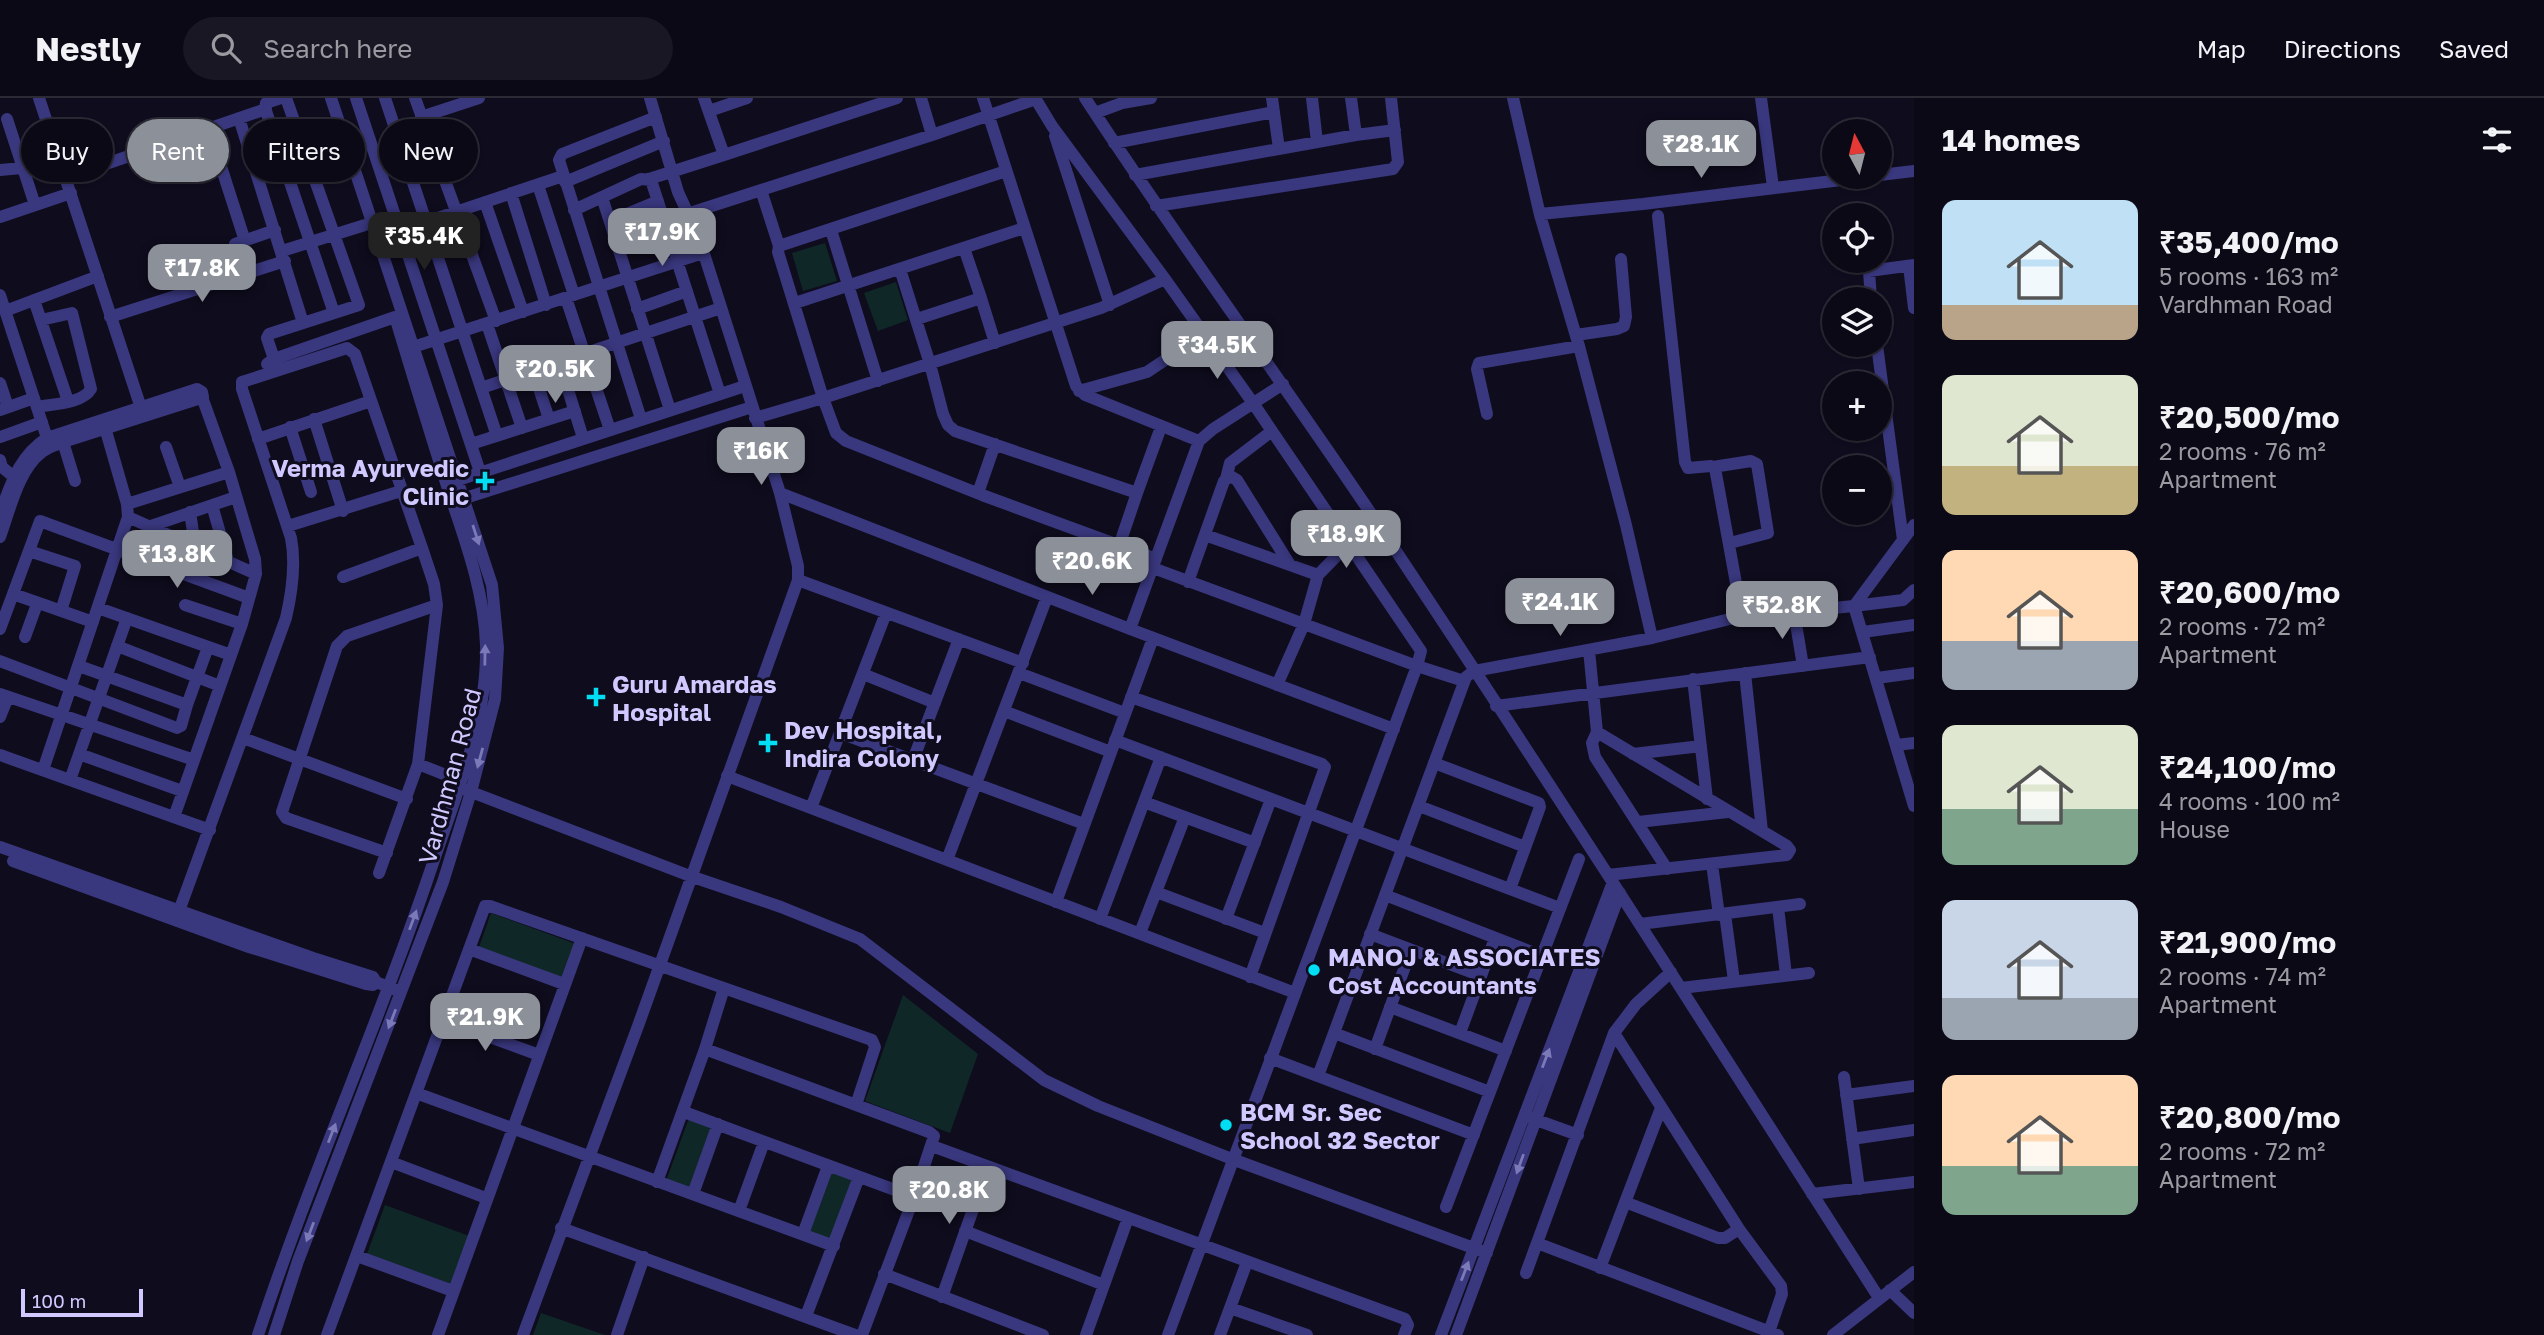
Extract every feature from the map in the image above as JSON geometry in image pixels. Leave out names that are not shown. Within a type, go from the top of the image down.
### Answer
[{"type":"street","points":[[39,98],[46,119]]},
{"type":"street","points":[[334,313],[266,109],[266,103],[283,98],[335,235],[365,327]]},
{"type":"street","name":"Vardhman Road","points":[[323,98],[396,317],[458,480],[459,500]]},
{"type":"street","name":"Vardhman Road","points":[[258,1335],[296,1223],[389,987],[495,699],[498,648],[492,585],[459,500],[378,238],[331,98]]},
{"type":"street","points":[[356,98],[480,472]]},
{"type":"street","points":[[385,98],[496,436]]},
{"type":"street","points":[[415,98],[457,211],[522,428]]},
{"type":"street","points":[[421,117],[479,98]]},
{"type":"street","points":[[523,1335],[798,580],[798,566],[780,493],[704,253],[687,214],[650,98]]},
{"type":"street","points":[[724,155],[707,104],[747,98]]},
{"type":"street","points":[[574,210],[641,179],[673,172],[873,102],[897,98]]},
{"type":"street","points":[[921,98],[932,135]]},
{"type":"street","points":[[983,98],[1073,382],[1079,391],[1199,441]]},
{"type":"street","points":[[687,214],[989,117],[1035,98],[1052,126],[1253,403],[1420,651],[1394,729],[1168,1335]]},
{"type":"street","points":[[1085,98],[1156,206],[1283,384],[1474,671],[1614,883],[1879,1298]]},
{"type":"street","points":[[1095,113],[1107,103],[1151,98]]},
{"type":"street","points":[[1272,98],[1279,149]]},
{"type":"street","points":[[1312,98],[1317,142]]},
{"type":"street","points":[[1351,98],[1356,135]]},
{"type":"street","points":[[1156,206],[1393,169],[1398,162],[1391,98]]},
{"type":"street","points":[[1513,98],[1540,214],[1578,341],[1626,525],[1652,638]]},
{"type":"street","points":[[1761,98],[1773,187]]},
{"type":"street","points":[[229,122],[266,109]]},
{"type":"street","points":[[1114,143],[1274,112]]},
{"type":"street","points":[[641,419],[559,163],[562,155],[656,117]]},
{"type":"street","points":[[239,118],[303,323]]},
{"type":"street","points":[[7,120],[21,165]]},
{"type":"street","points":[[1052,126],[1110,305]]},
{"type":"street","points":[[1135,174],[1395,130]]},
{"type":"street","points":[[378,238],[511,193],[564,179],[664,141]]},
{"type":"street","points":[[0,170],[21,168]]},
{"type":"street","points":[[779,246],[1006,171]]},
{"type":"street","points":[[1892,174],[1914,171]]},
{"type":"street","points":[[649,179],[720,394]]},
{"type":"street","points":[[27,182],[35,205]]},
{"type":"street","points":[[67,182],[142,413]]},
{"type":"street","points":[[224,182],[240,242],[275,230]]},
{"type":"street","points":[[1540,214],[1822,182]]},
{"type":"street","points":[[538,185],[584,353],[610,429]]},
{"type":"street","points":[[761,190],[824,398],[836,433],[842,439],[1119,546],[1188,582],[1464,681]]},
{"type":"street","points":[[0,217],[71,193]]},
{"type":"street","points":[[511,193],[546,305]]},
{"type":"street","points":[[602,197],[670,410]]},
{"type":"street","points":[[610,221],[658,201]]},
{"type":"street","points":[[485,202],[523,312]]},
{"type":"street","points":[[1658,216],[1685,462],[1688,468],[1751,461],[1757,464],[1768,533],[1730,543]]},
{"type":"street","points":[[110,317],[365,225]]},
{"type":"street","points":[[795,303],[1024,228]]},
{"type":"street","points":[[831,230],[878,381]]},
{"type":"street","points":[[964,248],[995,343]]},
{"type":"street","points":[[410,348],[704,253]]},
{"type":"street","points":[[1487,414],[1477,369],[1480,362],[1578,341],[1623,326],[1626,317],[1621,259]]},
{"type":"street","points":[[1870,287],[1869,271],[1911,266],[1914,309]]},
{"type":"street","points":[[900,269],[948,425],[959,433],[1137,493]]},
{"type":"street","points":[[5,311],[97,276]]},
{"type":"street","points":[[459,500],[754,412],[824,398],[1110,305],[1165,279]]},
{"type":"street","points":[[636,309],[687,292]]},
{"type":"street","points":[[0,295],[47,439]]},
{"type":"street","points":[[917,319],[981,298]]},
{"type":"street","points":[[34,300],[68,401]]},
{"type":"street","points":[[274,359],[268,335],[359,305]]},
{"type":"street","points":[[481,388],[721,308]]},
{"type":"street","points":[[0,383],[4,409],[35,403],[68,401],[88,394],[91,389],[73,315],[66,312],[41,320]]},
{"type":"street","points":[[258,375],[274,359],[396,317]]},
{"type":"street","points":[[1079,391],[1147,372],[1204,334]]},
{"type":"street","points":[[179,911],[286,618],[292,588],[294,553],[288,526],[241,385],[244,379],[344,348],[355,354],[434,584],[437,605],[418,764],[379,873]]},
{"type":"street","points":[[1879,357],[1903,540]]},
{"type":"street","points":[[559,361],[583,438]]},
{"type":"street","points":[[533,370],[549,419]]},
{"type":"street","points":[[1130,629],[1199,441],[1283,384]]},
{"type":"street","points":[[458,480],[745,386]]},
{"type":"street","points":[[0,537],[18,489],[33,460],[48,448],[105,425],[202,397],[229,472],[255,559],[256,574],[242,624],[174,817]]},
{"type":"street","points":[[258,439],[371,401]]},
{"type":"street","points":[[471,444],[575,411]]},
{"type":"street","points":[[314,419],[343,511]]},
{"type":"street","points":[[0,437],[42,422]]},
{"type":"street","points":[[0,513],[13,477],[30,451],[47,439],[105,425]]},
{"type":"street","points":[[43,770],[117,550],[127,510],[105,425]]},
{"type":"street","points":[[290,427],[311,492]]},
{"type":"street","points":[[1119,546],[1161,427]]},
{"type":"street","points":[[1188,582],[1230,463],[1272,431]]},
{"type":"street","points":[[63,442],[75,481]]},
{"type":"street","points":[[978,493],[995,444]]},
{"type":"street","points":[[166,447],[180,487]]},
{"type":"street","points":[[1,465],[13,477]]},
{"type":"street","points":[[1713,467],[1730,543],[1742,616]]},
{"type":"street","points":[[127,510],[180,487],[229,472]]},
{"type":"street","points":[[1226,479],[1230,476],[1237,480],[1290,565]]},
{"type":"street","points":[[288,526],[401,491]]},
{"type":"street","points":[[780,493],[1394,729]]},
{"type":"street","points":[[150,526],[236,497]]},
{"type":"street","points":[[212,505],[228,561]]},
{"type":"street","points":[[127,510],[150,526],[256,574]]},
{"type":"street","points":[[190,512],[193,532],[201,549]]},
{"type":"street","points":[[0,629],[40,521],[249,598]]},
{"type":"street","points":[[1854,606],[1914,525]]},
{"type":"street","points":[[1205,535],[1318,575]]},
{"type":"street","points":[[1277,685],[1304,624],[1318,575],[1349,543]]},
{"type":"street","points":[[343,577],[422,548]]},
{"type":"street","points":[[29,551],[75,566],[61,611]]},
{"type":"street","points":[[798,580],[959,639],[1125,713]]},
{"type":"street","points":[[1318,1076],[1464,681],[1474,671],[1652,638],[1742,616],[1908,600],[1914,590]]},
{"type":"street","points":[[13,594],[93,622]]},
{"type":"street","points":[[947,860],[1047,597]]},
{"type":"street","points":[[26,637],[37,604]]},
{"type":"street","points":[[185,605],[242,624]]},
{"type":"street","points":[[387,853],[283,816],[284,803],[341,640],[437,605]]},
{"type":"street","points":[[1854,606],[1896,745],[1911,784],[1914,806]]},
{"type":"street","points":[[98,608],[230,655]]},
{"type":"street","points":[[1794,612],[1803,666]]},
{"type":"street","points":[[811,808],[886,613]]},
{"type":"street","points":[[70,780],[127,618]]},
{"type":"street","points":[[1863,632],[1914,625]]},
{"type":"street","points":[[1056,902],[1153,638]]},
{"type":"street","points":[[913,760],[959,639]]},
{"type":"street","points":[[117,646],[220,686]]},
{"type":"street","points":[[0,661],[177,728],[181,726],[208,647]]},
{"type":"street","points":[[1589,650],[1597,732],[1592,743],[1595,758],[1667,869]]},
{"type":"street","points":[[1496,706],[1870,657]]},
{"type":"street","points":[[79,666],[187,705]]},
{"type":"street","points":[[1745,673],[1762,831]]},
{"type":"street","points":[[1877,678],[1914,673]]},
{"type":"street","points":[[863,674],[935,703]]},
{"type":"street","points":[[1693,679],[1707,799]]},
{"type":"street","points":[[0,718],[4,695],[194,760]]},
{"type":"street","points":[[1131,697],[1322,764],[1325,768],[1250,977]]},
{"type":"street","points":[[1004,711],[1113,746],[1161,757],[1560,908]]},
{"type":"street","points":[[1597,732],[1787,846],[1790,852],[1787,855],[1667,869],[1614,883]]},
{"type":"street","points":[[840,733],[1084,824]]},
{"type":"street","points":[[243,738],[407,799]]},
{"type":"street","points":[[1896,745],[1914,743]]},
{"type":"street","points":[[1633,754],[1701,746]]},
{"type":"street","points":[[79,754],[183,792]]},
{"type":"street","points":[[0,755],[210,830]]},
{"type":"street","points":[[1100,919],[1161,757]]},
{"type":"street","points":[[1434,763],[1539,803],[1540,807],[1510,889]]},
{"type":"street","points":[[418,764],[464,786],[690,876],[780,907],[860,939],[1053,1085],[1098,1106],[1232,1159],[1487,1253]]},
{"type":"street","points":[[727,776],[1294,993]]},
{"type":"street","name":"Vardhman Road","points":[[274,1335],[298,1261],[443,882],[464,786]]},
{"type":"street","points":[[1226,919],[1271,799]]},
{"type":"street","points":[[1144,802],[1255,843]]},
{"type":"street","points":[[1419,806],[1525,846]]},
{"type":"street","points":[[1638,822],[1729,812]]},
{"type":"street","points":[[1140,933],[1185,817]]},
{"type":"street","points":[[0,847],[373,977],[376,982],[402,992]]},
{"type":"street","points":[[0,856],[249,947],[366,984],[373,985],[376,982]]},
{"type":"street","points":[[1446,1207],[1579,859]]},
{"type":"street","points":[[1712,863],[1734,981]]},
{"type":"street","points":[[1456,1335],[1487,1253],[1530,1117],[1614,883]]},
{"type":"street","points":[[1157,892],[1265,933]]},
{"type":"street","points":[[1385,895],[1542,956]]},
{"type":"street","points":[[1640,924],[1800,904]]},
{"type":"street","points":[[331,1334],[416,1093],[487,905],[874,1042],[875,1047],[856,1105]]},
{"type":"street","points":[[1778,907],[1786,975]]},
{"type":"street","points":[[1370,934],[1481,976]]},
{"type":"street","points":[[438,1335],[582,938]]},
{"type":"street","points":[[1460,1033],[1495,938]]},
{"type":"street","points":[[469,949],[564,984]]},
{"type":"street","points":[[1375,1049],[1411,950]]},
{"type":"street","points":[[1526,1273],[1614,1033],[1636,1004],[1671,972]]},
{"type":"street","points":[[1681,988],[1809,973]]},
{"type":"street","points":[[657,1182],[684,1112],[724,988]]},
{"type":"street","points":[[1391,1007],[1506,1051]]},
{"type":"street","points":[[443,1020],[538,1055]]},
{"type":"street","points":[[1334,1033],[1490,1093]]},
{"type":"street","points":[[1537,1243],[1773,1333],[1782,1290],[1614,1033]]},
{"type":"street","points":[[705,1049],[934,1136],[862,1335]]},
{"type":"street","points":[[1270,1058],[1474,1135]]},
{"type":"street","points":[[1844,1077],[1859,1189]]},
{"type":"street","points":[[1846,1095],[1914,1086]]},
{"type":"street","points":[[416,1093],[834,1245]]},
{"type":"street","points":[[1600,1268],[1661,1108]]},
{"type":"street","points":[[684,1112],[914,1197]]},
{"type":"street","points":[[1530,1117],[1578,1135]]},
{"type":"street","points":[[1441,1335],[1474,1248],[1530,1117]]},
{"type":"street","points":[[693,1194],[718,1124]]},
{"type":"street","points":[[1852,1139],[1914,1130]]},
{"type":"street","points":[[739,1211],[764,1142]]},
{"type":"street","points":[[932,1146],[1405,1319],[1408,1325],[1404,1335]]},
{"type":"street","points":[[391,1162],[486,1198]]},
{"type":"street","points":[[803,1234],[828,1166]]},
{"type":"street","points":[[942,1297],[988,1167]]},
{"type":"street","points":[[806,1316],[859,1177]]},
{"type":"street","points":[[1812,1194],[1914,1182]]},
{"type":"street","points":[[1625,1202],[1718,1238],[1725,1238],[1739,1228]]},
{"type":"street","points":[[1086,1335],[1128,1218]]},
{"type":"street","points":[[561,1228],[855,1335]]},
{"type":"street","points":[[965,1231],[1104,1285]]},
{"type":"street","points":[[357,1256],[453,1291]]},
{"type":"street","points":[[617,1335],[643,1257]]},
{"type":"street","points":[[1220,1335],[1247,1262]]},
{"type":"street","points":[[1833,1335],[1914,1272]]},
{"type":"street","points":[[884,1274],[1043,1335]]},
{"type":"street","points":[[1890,1290],[1914,1313]]},
{"type":"street","points":[[1230,1308],[1272,1329],[1307,1335]]},
{"type":"green space","points":[[825,243],[837,281],[803,291],[792,253]]},
{"type":"green space","points":[[896,282],[908,320],[878,331],[864,293]]},
{"type":"green space","points":[[491,913],[576,944],[563,983],[477,953]]},
{"type":"green space","points":[[903,995],[978,1054],[950,1133],[865,1101]]},
{"type":"green space","points":[[689,1118],[713,1126],[690,1189],[666,1181]]},
{"type":"green space","points":[[830,1171],[854,1179],[831,1241],[808,1232]]},
{"type":"green space","points":[[385,1205],[472,1237],[454,1285],[367,1254]]},
{"type":"green space","points":[[541,1313],[605,1335],[533,1335]]},
{"type":"place","name":"Verma Ayurvedic Clinic","points":[[485,481]]},
{"type":"place","name":"Guru Amardas Hospital","points":[[596,697]]},
{"type":"place","name":"Dev Hospital, Indira Colony","points":[[768,743]]},
{"type":"place","name":"MANOJ & ASSOCIATES Cost Accountants","points":[[1314,970]]},
{"type":"place","name":"BCM Sr. Sec School 32 Sector","points":[[1226,1125]]}]
